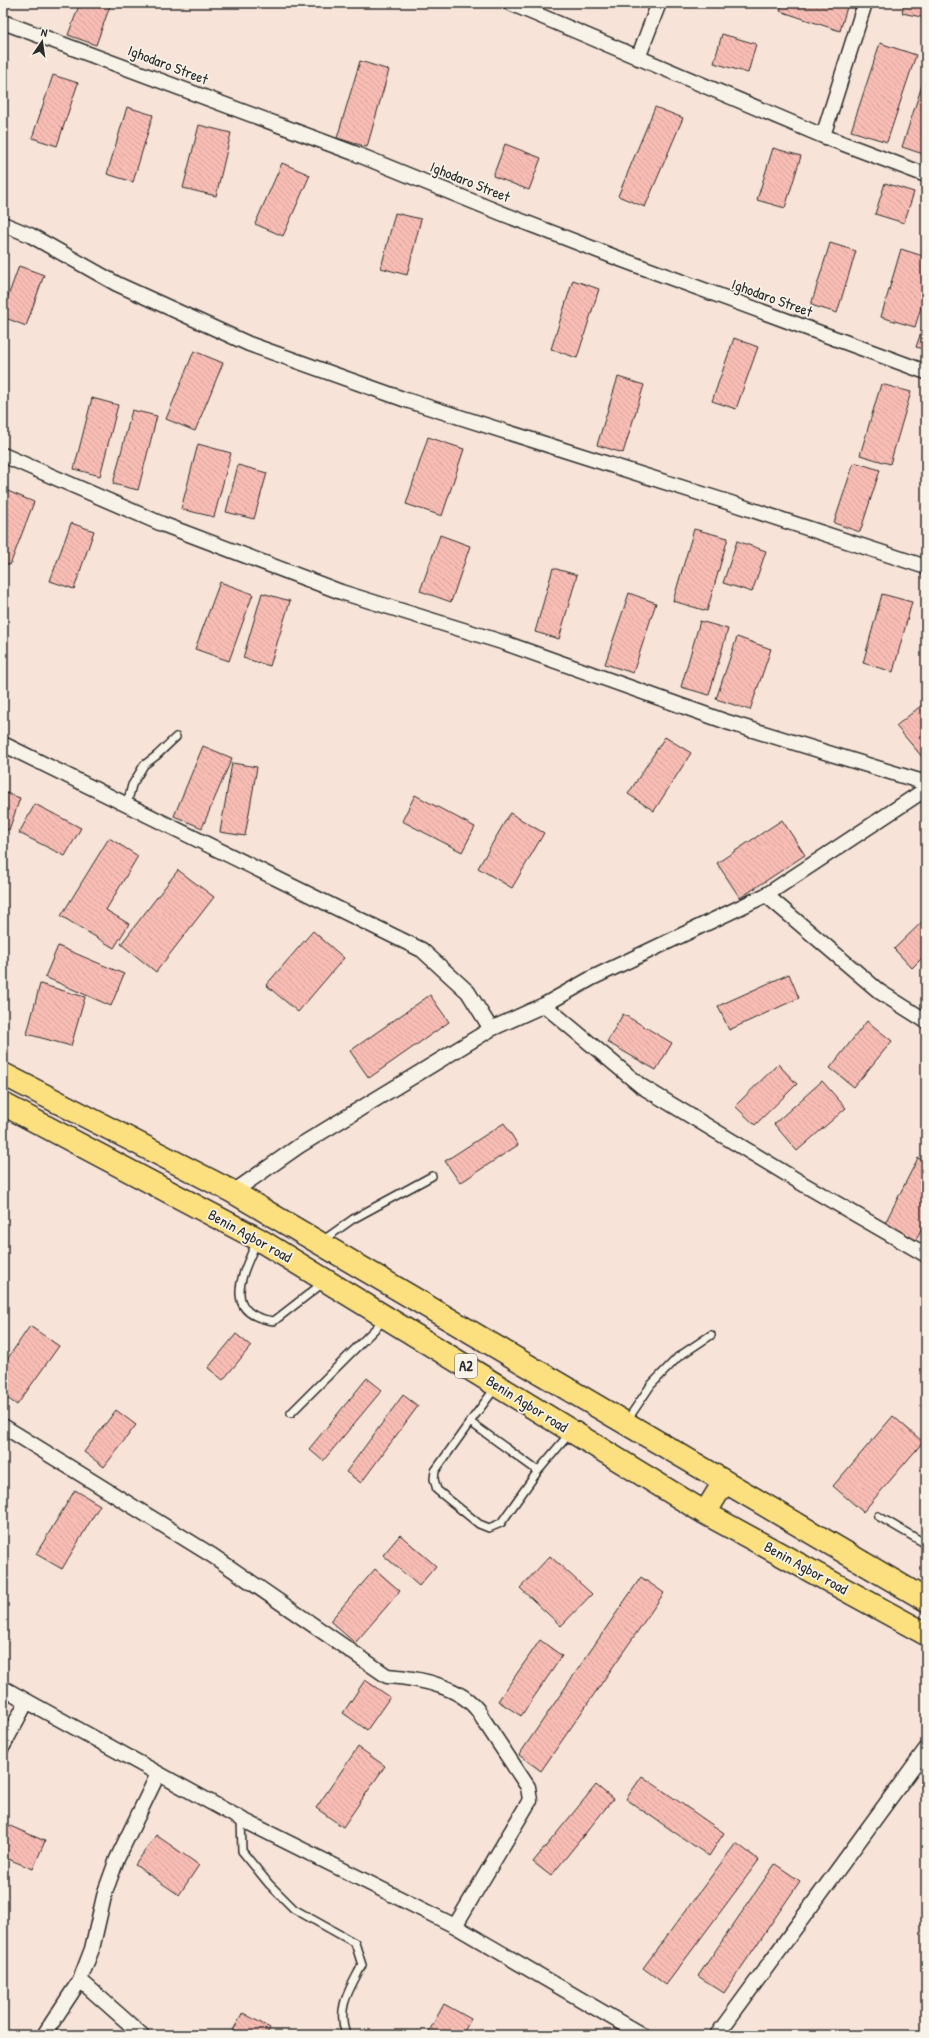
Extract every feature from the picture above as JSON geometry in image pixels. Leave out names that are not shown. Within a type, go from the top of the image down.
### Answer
[{"type":"highway","name":"Benin Agbor road","points":[[3,1074],[233,1192],[724,1482],[925,1596]]},
{"type":"highway","name":"Benin Agbor road","points":[[3,1104],[258,1239],[705,1513],[926,1634]]},
{"type":"highway","points":[[705,1513],[724,1482]]},
{"type":"street","points":[[510,3],[823,136],[926,175]]},
{"type":"street","points":[[638,58],[658,3]]},
{"type":"street","points":[[823,136],[865,3]]},
{"type":"street","name":"Ighodaro Street","points":[[3,22],[354,153],[501,213],[642,267],[926,372]]},
{"type":"street","points":[[3,224],[30,235],[117,284],[249,344],[406,400],[726,501],[926,567]]},
{"type":"street","points":[[3,455],[162,524],[341,592],[504,643],[727,722],[926,783]]},
{"type":"street","points":[[3,744],[422,950],[468,992],[491,1029]]},
{"type":"street","points":[[233,1192],[299,1146],[491,1029],[544,1005],[592,978],[766,895],[926,789]]},
{"type":"street","points":[[766,895],[880,992],[926,1021]]},
{"type":"street","points":[[544,1005],[641,1086],[803,1184],[926,1255]]},
{"type":"street","points":[[3,1426],[213,1556],[387,1676],[404,1677],[429,1683],[455,1692],[478,1708],[483,1719],[528,1786],[530,1800],[454,1926]]},
{"type":"street","points":[[3,1688],[242,1819],[454,1926],[642,2035]]},
{"type":"street","points":[[3,1746],[27,1701]]},
{"type":"street","points":[[717,2035],[926,1749]]},
{"type":"street","points":[[44,2035],[80,1980],[92,1949],[105,1892],[117,1859],[158,1774]]},
{"type":"street","points":[[80,1980],[142,2035]]},
{"type":"lane","points":[[127,804],[134,780],[144,765],[176,737]]},
{"type":"lane","points":[[320,1242],[353,1219],[432,1176]]},
{"type":"lane","points":[[258,1239],[243,1272],[239,1291],[245,1310],[260,1319],[274,1321],[326,1280]]},
{"type":"lane","points":[[291,1413],[387,1318]]},
{"type":"lane","points":[[625,1423],[651,1385],[678,1357],[711,1335]]},
{"type":"lane","points":[[497,1385],[435,1471],[434,1479],[436,1490],[479,1524],[489,1528],[500,1523],[538,1472],[572,1431]]},
{"type":"lane","points":[[470,1422],[538,1472]]},
{"type":"lane","points":[[878,1516],[926,1544]]},
{"type":"lane","points":[[242,1819],[242,1851],[269,1884],[294,1909],[354,1943],[362,1965],[343,2002],[341,2022],[346,2035]]},
{"type":"building","points":[[80,3],[111,3],[96,45],[68,35]]},
{"type":"building","points":[[782,3],[834,3],[847,7],[840,31],[780,11]]},
{"type":"building","points":[[904,3],[926,3],[926,18],[902,13]]},
{"type":"building","points":[[722,34],[756,44],[748,73],[714,63]]},
{"type":"building","points":[[880,43],[916,55],[887,142],[851,131]]},
{"type":"building","points":[[360,61],[389,70],[367,147],[337,138]]},
{"type":"building","points":[[926,73],[926,155],[902,147]]},
{"type":"building","points":[[53,75],[78,83],[57,146],[32,138]]},
{"type":"building","points":[[127,107],[153,115],[133,182],[107,174]]},
{"type":"building","points":[[655,107],[683,118],[645,207],[618,196]]},
{"type":"building","points":[[199,125],[231,133],[216,196],[183,188]]},
{"type":"building","points":[[505,144],[541,158],[529,190],[493,176]]},
{"type":"building","points":[[773,148],[801,156],[785,208],[757,200]]},
{"type":"building","points":[[282,163],[310,175],[283,236],[255,224]]},
{"type":"building","points":[[885,183],[914,192],[904,223],[875,214]]},
{"type":"building","points":[[395,213],[421,219],[407,275],[381,268]]},
{"type":"building","points":[[830,243],[856,251],[837,313],[811,305]]},
{"type":"building","points":[[901,249],[926,257],[926,291],[915,327],[881,317]]},
{"type":"building","points":[[19,266],[44,275],[26,326],[3,317],[3,310]]},
{"type":"building","points":[[573,280],[599,289],[577,358],[551,349]]},
{"type":"building","points":[[926,318],[926,350],[916,347]]},
{"type":"building","points":[[734,338],[758,347],[736,409],[712,401]]},
{"type":"building","points":[[194,351],[223,363],[195,431],[166,419]]},
{"type":"building","points":[[618,377],[644,385],[623,453],[597,445]]},
{"type":"building","points":[[881,384],[911,392],[890,464],[860,455]]},
{"type":"building","points":[[92,398],[118,405],[100,476],[74,469]]},
{"type":"building","points":[[132,410],[157,416],[138,490],[113,484]]},
{"type":"building","points":[[428,437],[464,449],[442,516],[406,504]]},
{"type":"building","points":[[198,444],[231,453],[214,517],[181,509]]},
{"type":"building","points":[[854,462],[880,470],[860,532],[834,523]]},
{"type":"building","points":[[238,465],[267,473],[254,519],[226,512]]},
{"type":"building","points":[[3,489],[34,502],[10,565],[3,562]]},
{"type":"building","points":[[71,523],[94,531],[74,589],[50,581]]},
{"type":"building","points":[[694,529],[728,538],[707,611],[673,601]]},
{"type":"building","points":[[440,535],[470,546],[451,602],[420,591]]},
{"type":"building","points":[[737,541],[766,551],[752,592],[723,583]]},
{"type":"building","points":[[553,568],[577,575],[559,639],[535,632]]},
{"type":"building","points":[[220,582],[253,594],[229,661],[195,649]]},
{"type":"building","points":[[262,593],[290,601],[270,666],[243,658]]},
{"type":"building","points":[[629,593],[656,603],[633,673],[605,664]]},
{"type":"building","points":[[882,594],[912,602],[893,672],[863,663]]},
{"type":"building","points":[[700,621],[728,629],[709,695],[681,687]]},
{"type":"building","points":[[737,637],[771,649],[750,710],[716,699]]},
{"type":"building","points":[[923,704],[926,708],[926,756],[923,758],[896,726]]},
{"type":"building","points":[[665,737],[691,753],[654,811],[628,794]]},
{"type":"building","points":[[203,746],[232,758],[202,828],[174,816]]},
{"type":"building","points":[[232,763],[257,767],[245,836],[220,832]]},
{"type":"building","points":[[3,792],[20,798],[9,830],[3,828]]},
{"type":"building","points":[[415,795],[475,827],[462,852],[402,821]]},
{"type":"building","points":[[35,804],[81,828],[65,856],[19,833]]},
{"type":"building","points":[[510,813],[544,833],[512,888],[478,868]]},
{"type":"building","points":[[782,820],[805,855],[740,898],[717,863]]},
{"type":"building","points":[[109,838],[138,856],[106,910],[129,924],[114,948],[61,916]]},
{"type":"building","points":[[178,870],[214,897],[156,972],[121,944]]},
{"type":"building","points":[[926,918],[926,954],[912,968],[894,949]]},
{"type":"building","points":[[313,931],[344,958],[298,1012],[266,985]]},
{"type":"building","points":[[58,946],[124,974],[111,1006],[45,977]]},
{"type":"building","points":[[789,974],[799,998],[729,1030],[718,1006]]},
{"type":"building","points":[[40,984],[85,997],[71,1046],[27,1034]]},
{"type":"building","points":[[430,995],[449,1022],[369,1078],[350,1051]]},
{"type":"building","points":[[623,1014],[672,1043],[656,1070],[607,1042]]},
{"type":"building","points":[[867,1021],[892,1041],[854,1087],[830,1068]]},
{"type":"building","points":[[778,1064],[797,1084],[755,1125],[735,1106]]},
{"type":"building","points":[[822,1081],[846,1108],[797,1151],[774,1124]]},
{"type":"building","points":[[504,1123],[518,1145],[460,1183],[445,1161]]},
{"type":"building","points":[[918,1158],[926,1161],[926,1220],[913,1245],[882,1229]]},
{"type":"building","points":[[30,1326],[59,1346],[17,1405],[3,1395],[3,1365]]},
{"type":"building","points":[[236,1334],[251,1346],[223,1380],[208,1368]]},
{"type":"building","points":[[367,1378],[382,1390],[323,1461],[309,1449]]},
{"type":"building","points":[[403,1395],[418,1406],[361,1483],[346,1472]]},
{"type":"building","points":[[116,1410],[136,1425],[104,1467],[84,1452]]},
{"type":"building","points":[[893,1416],[923,1442],[863,1512],[833,1486]]},
{"type":"building","points":[[75,1490],[100,1505],[62,1569],[36,1554]]},
{"type":"building","points":[[400,1535],[436,1566],[419,1586],[383,1555]]},
{"type":"building","points":[[550,1556],[592,1594],[561,1626],[520,1588]]},
{"type":"building","points":[[375,1569],[400,1591],[355,1643],[330,1621]]},
{"type":"building","points":[[641,1577],[664,1593],[541,1771],[519,1755]]},
{"type":"building","points":[[540,1640],[562,1656],[521,1716],[498,1701]]},
{"type":"building","points":[[365,1680],[390,1697],[367,1730],[343,1713]]},
{"type":"building","points":[[358,1747],[385,1766],[343,1827],[316,1808]]},
{"type":"building","points":[[642,1776],[724,1833],[709,1856],[626,1799]]},
{"type":"building","points":[[596,1785],[613,1799],[551,1876],[533,1862]]},
{"type":"building","points":[[3,1823],[45,1841],[33,1869],[3,1857]]},
{"type":"building","points":[[156,1835],[199,1865],[179,1895],[135,1865]]},
{"type":"building","points":[[736,1843],[759,1860],[666,1985],[643,1968]]},
{"type":"building","points":[[775,1864],[800,1881],[724,1993],[698,1976]]},
{"type":"building","points":[[444,2004],[471,2019],[462,2035],[427,2035]]},
{"type":"building","points":[[243,2013],[270,2028],[266,2035],[230,2035]]}]
